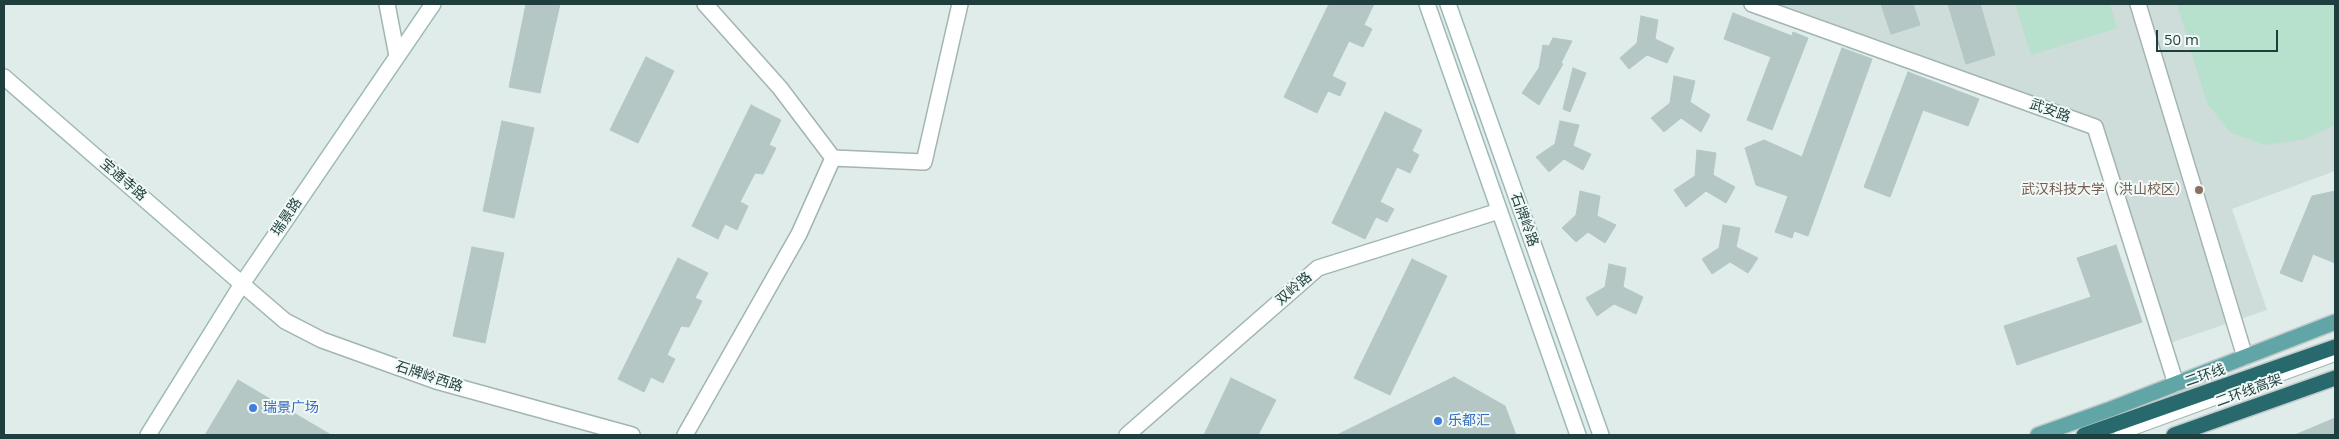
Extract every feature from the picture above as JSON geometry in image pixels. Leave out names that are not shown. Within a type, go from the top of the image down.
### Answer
[{"type":"highway","name":"二环线","points":[[2084,435],[2335,347]]},
{"type":"highway","name":"二环线高架","points":[[2174,435],[2335,378]]},
{"type":"main road","points":[[2038,435],[2335,322]]},
{"type":"main road","points":[[2164,435],[2335,371]]},
{"type":"street","points":[[387,4],[397,56]]},
{"type":"street","name":"瑞景路","points":[[148,435],[242,284],[433,4]]},
{"type":"street","points":[[705,4],[780,88],[834,158],[924,162],[960,4]]},
{"type":"street","name":"石牌岭路","points":[[1427,4],[1578,435]]},
{"type":"street","name":"石牌岭路","points":[[1448,4],[1601,435]]},
{"type":"street","name":"武安路","points":[[1752,4],[2096,127],[2176,384]]},
{"type":"street","points":[[2138,4],[2245,357]]},
{"type":"street","name":"宝通寺路","points":[[4,77],[242,284]]},
{"type":"street","points":[[686,435],[799,234],[834,158]]},
{"type":"street","name":"双岭路","points":[[1127,435],[1318,268],[1499,211]]},
{"type":"street","name":"石牌岭西路","points":[[242,284],[285,321],[322,340],[436,381],[632,435]]},
{"type":"lane","points":[[2119,435],[2335,356]]},
{"type":"shaded area","name":"武汉科技大学（洪山校区）","points":[[1752,4],[2335,4],[2335,171],[2232,209],[2267,310],[2164,345],[2095,127]]},
{"type":"green space","points":[[2015,4],[2110,4],[2117,28],[2031,55]]},
{"type":"green space","points":[[2177,4],[2335,4],[2335,125],[2305,139],[2265,145],[2230,132],[2207,103]]},
{"type":"building","points":[[526,4],[560,4],[540,93],[509,87]]},
{"type":"building","points":[[1329,4],[1374,4],[1364,25],[1372,29],[1363,47],[1349,41],[1332,76],[1346,83],[1340,96],[1328,91],[1317,113],[1284,97]]},
{"type":"building","points":[[1881,4],[1913,4],[1920,25],[1891,34]]},
{"type":"building","points":[[1948,4],[1980,4],[1995,55],[1966,64]]},
{"type":"building","points":[[1733,13],[1792,36],[1793,32],[1808,38],[1772,130],[1747,120],[1771,57],[1724,39]]},
{"type":"building","points":[[1641,16],[1658,20],[1655,39],[1674,48],[1667,63],[1647,55],[1629,69],[1620,58],[1637,43]]},
{"type":"building","points":[[1553,38],[1572,41],[1561,63],[1563,64],[1539,105],[1522,93],[1539,68],[1543,45],[1549,46]]},
{"type":"building","points":[[1842,48],[1872,59],[1808,236],[1794,231],[1792,238],[1775,232],[1788,196],[1756,185],[1745,148],[1764,140],[1802,157]]},
{"type":"building","points":[[646,57],[674,71],[638,143],[610,130]]},
{"type":"building","points":[[1573,68],[1586,73],[1570,112],[1563,109]]},
{"type":"building","points":[[1908,72],[1979,99],[1968,126],[1923,110],[1890,197],[1864,187]]},
{"type":"building","points":[[1674,76],[1695,81],[1690,102],[1710,115],[1701,132],[1681,118],[1664,132],[1651,118],[1670,103]]},
{"type":"building","points":[[751,105],[781,120],[769,145],[776,148],[763,174],[755,173],[740,202],[748,206],[737,230],[725,224],[718,239],[692,226]]},
{"type":"building","points":[[1385,112],[1422,130],[1412,151],[1419,155],[1410,173],[1397,167],[1380,202],[1394,209],[1387,222],[1376,217],[1365,239],[1332,223]]},
{"type":"building","points":[[502,121],[534,128],[514,218],[483,211]]},
{"type":"building","points":[[1560,121],[1579,125],[1573,146],[1591,154],[1583,170],[1564,159],[1549,172],[1536,157],[1555,144]]},
{"type":"building","points":[[1697,150],[1716,153],[1713,175],[1735,187],[1726,203],[1706,191],[1686,207],[1674,190],[1695,176]]},
{"type":"building","points":[[1580,191],[1600,196],[1597,216],[1616,225],[1605,243],[1588,232],[1576,242],[1562,228],[1576,215]]},
{"type":"building","points":[[2335,191],[2335,263],[2313,254],[2302,282],[2280,273],[2312,196]]},
{"type":"building","points":[[1723,225],[1740,228],[1736,247],[1758,258],[1748,273],[1730,262],[1712,274],[1702,259],[1719,248]]},
{"type":"building","points":[[2116,245],[2142,322],[2017,365],[2004,326],[2091,297],[2077,258]]},
{"type":"building","points":[[472,247],[504,253],[485,343],[453,336]]},
{"type":"building","points":[[678,258],[708,273],[695,298],[702,301],[689,327],[681,326],[667,355],[675,359],[663,383],[651,377],[644,392],[618,379]]},
{"type":"building","points":[[1412,259],[1447,276],[1390,395],[1354,378]]},
{"type":"building","points":[[1609,264],[1626,268],[1623,287],[1643,297],[1636,314],[1614,304],[1597,316],[1586,298],[1605,287]]},
{"type":"building","name":"乐都汇","points":[[1454,377],[1505,406],[1516,435],[1337,435]]},
{"type":"building","points":[[1231,378],[1276,400],[1258,435],[1204,435]]},
{"type":"building","name":"瑞景广场","points":[[238,380],[331,435],[205,435]]},
{"type":"building","points":[[2335,418],[2335,435],[2295,435]]},
{"type":"place","name":"武汉科技大学（洪山校区）","points":[[2199,190]]},
{"type":"place","name":"瑞景广场","points":[[253,408]]},
{"type":"place","name":"乐都汇","points":[[1438,421]]}]
